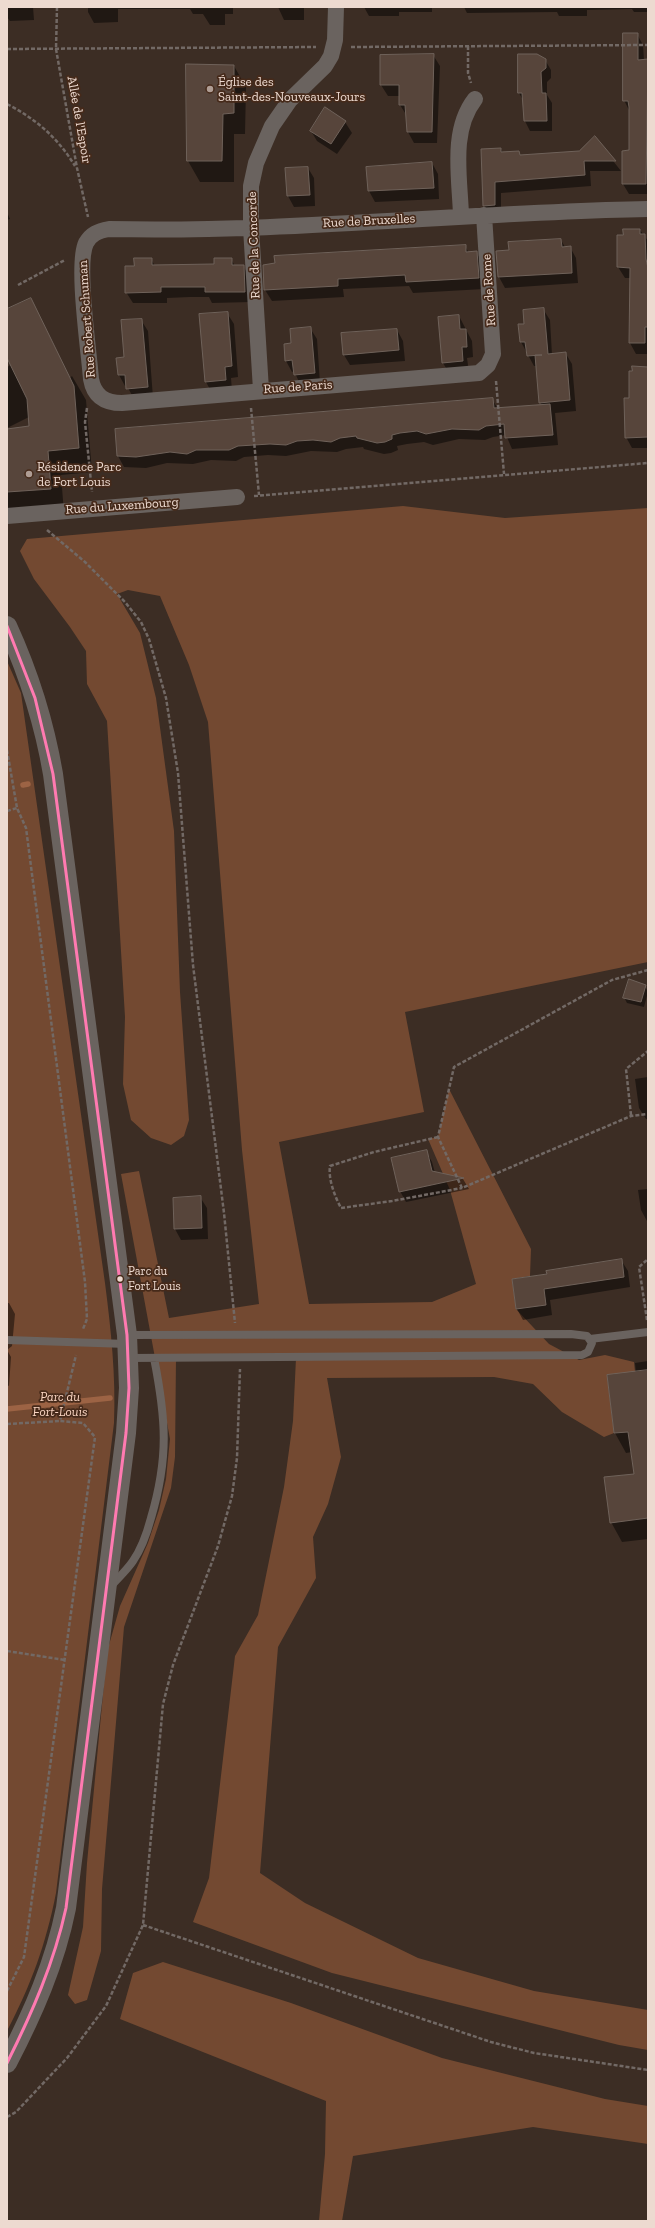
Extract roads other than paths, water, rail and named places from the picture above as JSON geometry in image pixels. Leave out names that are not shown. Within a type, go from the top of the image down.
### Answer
[{"type":"street","name":"Rue de la Concorde","points":[[255,391],[251,186],[259,154],[267,135],[284,108],[328,61],[334,47],[336,7]]},
{"type":"street","points":[[461,216],[459,139],[462,123],[475,99]]},
{"type":"street","name":"Rue de Bruxelles","points":[[92,235],[96,232],[109,229],[251,228],[569,210],[648,209]]},
{"type":"street","name":"Rue de Rome","points":[[484,215],[493,347],[493,354],[488,365]]},
{"type":"street","name":"Rue Robert Schuman","points":[[92,235],[83,251],[82,266],[91,379],[100,396]]},
{"type":"street","name":"Rue de Paris","points":[[100,396],[122,402],[473,374],[479,373],[488,365]]},
{"type":"street","name":"Rue du Luxembourg","points":[[7,516],[237,498]]},
{"type":"street","points":[[7,626],[35,695],[47,742],[53,774],[128,1346],[126,1433],[70,1878],[62,1926],[47,1976],[27,2025],[7,2064]]},
{"type":"lane","points":[[7,1340],[79,1342],[128,1346],[237,1335],[582,1334],[590,1339],[648,1332]]},
{"type":"lane","points":[[128,1346],[154,1358],[239,1359],[582,1355],[591,1348],[590,1339]]},
{"type":"lane","points":[[106,1591],[133,1561],[138,1552],[150,1522],[161,1476],[165,1425],[154,1358]]},
{"type":"waterway","points":[[23,785],[28,784]]},
{"type":"waterway","points":[[7,1409],[110,1398]]},
{"type":"place","name":"Église des Saint-des-Nouveaux-Jours","points":[[210,89]]},
{"type":"place","name":"Résidence Parc de Fort Louis","points":[[29,474]]},
{"type":"place","name":"Parc du Fort Louis","points":[[120,1279]]},
{"type":"park label","name":"Parc du Fort-Louis","points":[[60,1404]]}]
